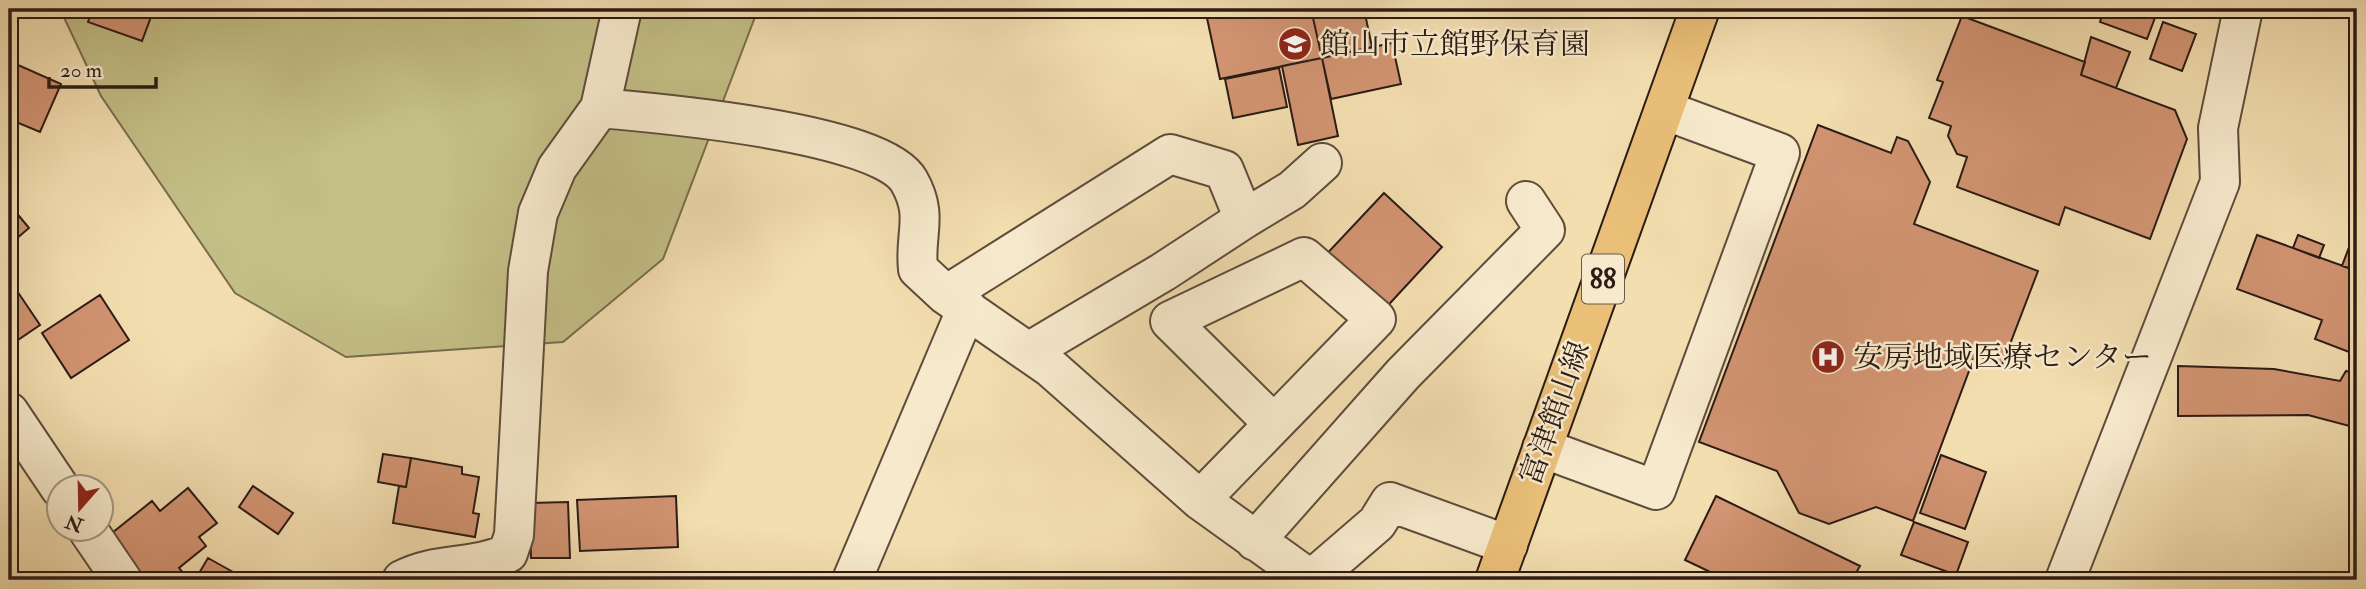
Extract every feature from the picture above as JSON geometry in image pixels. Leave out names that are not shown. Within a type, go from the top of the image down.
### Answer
[{"type":"main road","name":"富津館山線","points":[[1495,580],[1700,9]]},
{"type":"street","points":[[402,580],[431,567],[492,561],[508,553],[514,535],[528,271],[538,214],[557,168],[600,108],[622,9]]},
{"type":"street","points":[[2065,580],[2220,182],[2218,128],[2243,9]]},
{"type":"street","points":[[600,108],[710,118],[847,147],[886,161],[907,177],[921,207],[918,269],[956,302],[1030,351],[1200,500],[1311,580],[1377,523],[1390,502],[1508,545]]},
{"type":"street","points":[[1542,448],[1657,490],[1780,153],[1664,110]]},
{"type":"street","points":[[852,580],[956,302],[1170,154],[1224,170],[1244,219]]},
{"type":"street","points":[[1030,351],[1163,272],[1292,190],[1322,163]]},
{"type":"street","points":[[1255,541],[1403,374],[1545,230],[1526,201]]},
{"type":"street","points":[[1200,500],[1274,424],[1376,319],[1304,257],[1170,321],[1274,424]]},
{"type":"street","points":[[9,412],[51,474]]},
{"type":"street","points":[[98,544],[122,580]]},
{"type":"shaded area","points":[[60,9],[758,9],[663,259],[563,342],[346,357],[235,293],[101,96]]},
{"type":"building","points":[[93,9],[138,9],[152,14],[142,41],[88,22]]},
{"type":"building","points":[[1251,9],[1311,9],[1322,58],[1220,79],[1207,18]]},
{"type":"building","points":[[1311,9],[1364,9],[1372,47],[1322,58]]},
{"type":"building","points":[[2104,9],[2145,9],[2156,15],[2147,39],[2100,22]]},
{"type":"building","points":[[1962,16],[2085,62],[2081,75],[2175,110],[2187,139],[2150,239],[2065,207],[2059,225],[1957,187],[1967,157],[1957,154],[1948,136],[1951,126],[1929,118],[1943,82],[1937,80]]},
{"type":"building","points":[[2163,22],[2196,34],[2182,71],[2150,59]]},
{"type":"building","points":[[2091,37],[2130,52],[2116,88],[2081,75]]},
{"type":"building","points":[[1392,43],[1401,84],[1331,99],[1322,58]]},
{"type":"building","points":[[1322,58],[1338,136],[1298,145],[1282,66]]},
{"type":"building","points":[[9,61],[61,84],[40,132],[9,119]]},
{"type":"building","points":[[1279,68],[1287,107],[1233,118],[1225,79]]},
{"type":"building","points":[[1818,125],[1891,153],[1897,137],[1908,141],[1930,182],[1914,224],[2038,271],[2002,365],[1975,355],[1913,521],[1876,507],[1829,524],[1799,513],[1777,471],[1699,442]]},
{"type":"building","points":[[1384,193],[1442,247],[1380,314],[1321,260]]},
{"type":"building","points":[[9,204],[29,228],[9,245]]},
{"type":"building","points":[[2354,234],[2357,235],[2357,271],[2342,266]]},
{"type":"building","points":[[2257,235],[2357,271],[2357,355],[2315,339],[2322,320],[2237,289]]},
{"type":"building","points":[[2298,235],[2324,245],[2319,258],[2293,248]]},
{"type":"building","points":[[9,279],[40,325],[9,346]]},
{"type":"building","points":[[100,295],[129,340],[71,378],[42,333]]},
{"type":"building","points":[[2178,366],[2274,369],[2340,381],[2346,371],[2357,374],[2357,428],[2308,415],[2178,416]]},
{"type":"building","points":[[383,454],[411,458],[406,487],[378,482]]},
{"type":"building","points":[[1941,455],[1986,472],[1965,529],[1920,513]]},
{"type":"building","points":[[411,458],[462,467],[462,474],[479,477],[473,513],[479,514],[475,537],[393,523],[399,486],[406,487]]},
{"type":"building","points":[[253,486],[293,513],[278,534],[239,507]]},
{"type":"building","points":[[188,488],[217,523],[199,537],[206,546],[179,568],[189,580],[141,580],[113,544],[116,544],[116,530],[152,501],[160,511]]},
{"type":"building","points":[[676,496],[678,547],[580,551],[577,500]]},
{"type":"building","points":[[1716,496],[1860,566],[1852,580],[1727,580],[1685,560]]},
{"type":"building","points":[[568,502],[570,558],[531,558],[530,503]]},
{"type":"building","points":[[1914,522],[1968,542],[1956,575],[1901,555]]},
{"type":"building","points":[[208,558],[233,572],[228,580],[195,580]]},
{"type":"place","name":"館山市立館野保育園","points":[[1295,44]]},
{"type":"place","name":"安房地域医療センター","points":[[1828,357]]}]
